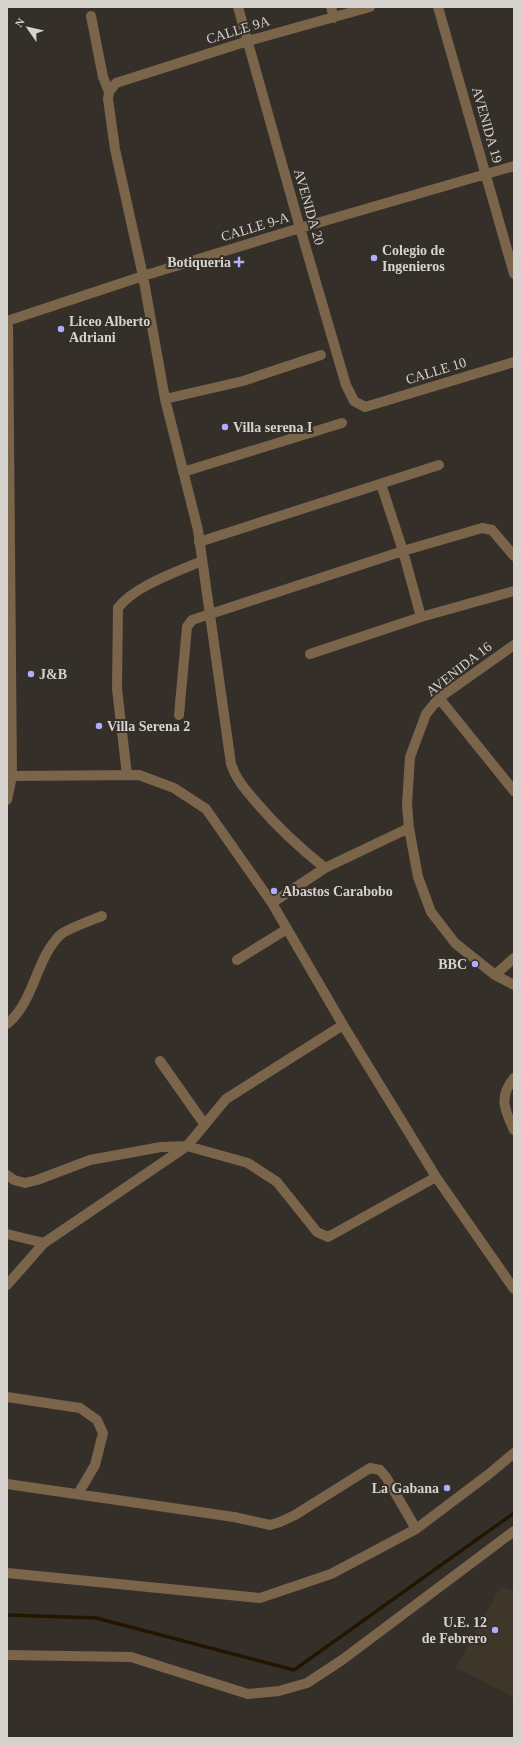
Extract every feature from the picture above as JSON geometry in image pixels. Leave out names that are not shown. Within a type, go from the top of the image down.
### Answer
[{"type":"street","name":"AVENIDA 20","points":[[238,7],[346,385],[354,401],[365,407]]},
{"type":"street","points":[[331,7],[334,18]]},
{"type":"street","name":"CALLE 9A","points":[[109,92],[116,83],[248,42],[370,7]]},
{"type":"street","name":"AVENIDA 19","points":[[438,7],[514,274]]},
{"type":"street","points":[[91,16],[103,77],[109,92],[108,99],[115,149],[143,276],[165,399],[199,542],[231,764],[235,778],[275,824],[302,850],[325,868]]},
{"type":"street","name":"CALLE 9-A","points":[[8,321],[143,276],[300,228],[514,166]]},
{"type":"street","points":[[7,800],[12,776],[8,321]]},
{"type":"street","points":[[165,399],[243,381],[321,355]]},
{"type":"street","name":"CALLE 10","points":[[365,407],[514,362]]},
{"type":"street","points":[[183,472],[342,423]]},
{"type":"street","points":[[199,542],[439,465]]},
{"type":"street","points":[[381,484],[403,551],[421,617]]},
{"type":"street","points":[[178,715],[187,626],[192,620],[209,613],[403,551],[482,528],[492,530],[514,556]]},
{"type":"street","points":[[127,775],[117,688],[118,608],[123,601],[136,591],[202,561]]},
{"type":"street","points":[[310,654],[421,617],[514,591]]},
{"type":"street","name":"AVENIDA 16","points":[[514,645],[439,698],[426,714],[410,757],[407,805],[409,828],[418,877],[431,912],[455,943],[495,975],[514,985]]},
{"type":"street","points":[[439,698],[514,791]]},
{"type":"street","points":[[12,776],[139,775],[174,788],[206,809],[272,903],[342,1025],[436,1177],[514,1289]]},
{"type":"street","points":[[272,903],[325,868],[409,828]]},
{"type":"street","points":[[7,1024],[28,999],[35,979],[52,945],[61,934],[102,916]]},
{"type":"street","points":[[237,960],[287,929]]},
{"type":"street","points":[[495,975],[514,958]]},
{"type":"street","points":[[7,1284],[44,1243],[187,1146],[226,1099],[342,1025]]},
{"type":"street","points":[[160,1061],[205,1125]]},
{"type":"street","points":[[514,1078],[508,1085],[504,1098],[505,1111],[514,1130]]},
{"type":"street","points":[[7,1175],[14,1180],[24,1183],[37,1180],[90,1160],[162,1147],[187,1146],[248,1163],[277,1182],[317,1232],[328,1237],[436,1177]]},
{"type":"street","points":[[7,1234],[44,1243]]},
{"type":"street","points":[[7,1397],[80,1408],[97,1420],[103,1433],[95,1465],[78,1494]]},
{"type":"street","points":[[7,1574],[260,1598],[331,1574],[416,1528],[489,1474],[514,1453]]},
{"type":"street","points":[[7,1484],[234,1517],[270,1525],[295,1515],[370,1468],[380,1470],[386,1476],[416,1528]]},
{"type":"street","points":[[7,1655],[131,1657],[248,1694],[279,1691],[307,1683],[342,1660],[514,1532]]},
{"type":"shaded area","name":"U.E. 12 de Febrero","points":[[501,1586],[514,1592],[514,1698],[456,1667]]},
{"type":"waterway","points":[[7,1615],[96,1618],[294,1670],[514,1513]]},
{"type":"place","name":"Colegio de Ingenieros","points":[[374,258]]},
{"type":"place","name":"Botiqueria","points":[[239,262]]},
{"type":"place","name":"Liceo Alberto Adriani","points":[[61,329]]},
{"type":"place","name":"Villa serena I","points":[[225,427]]},
{"type":"place","name":"J&B","points":[[31,674]]},
{"type":"place","name":"Villa Serena 2","points":[[99,726]]},
{"type":"place","name":"Abastos Carabobo","points":[[274,891]]},
{"type":"place","name":"BBC","points":[[475,964]]},
{"type":"place","name":"La Gabana","points":[[447,1488]]},
{"type":"place","name":"U.E. 12 de Febrero","points":[[495,1630]]}]
